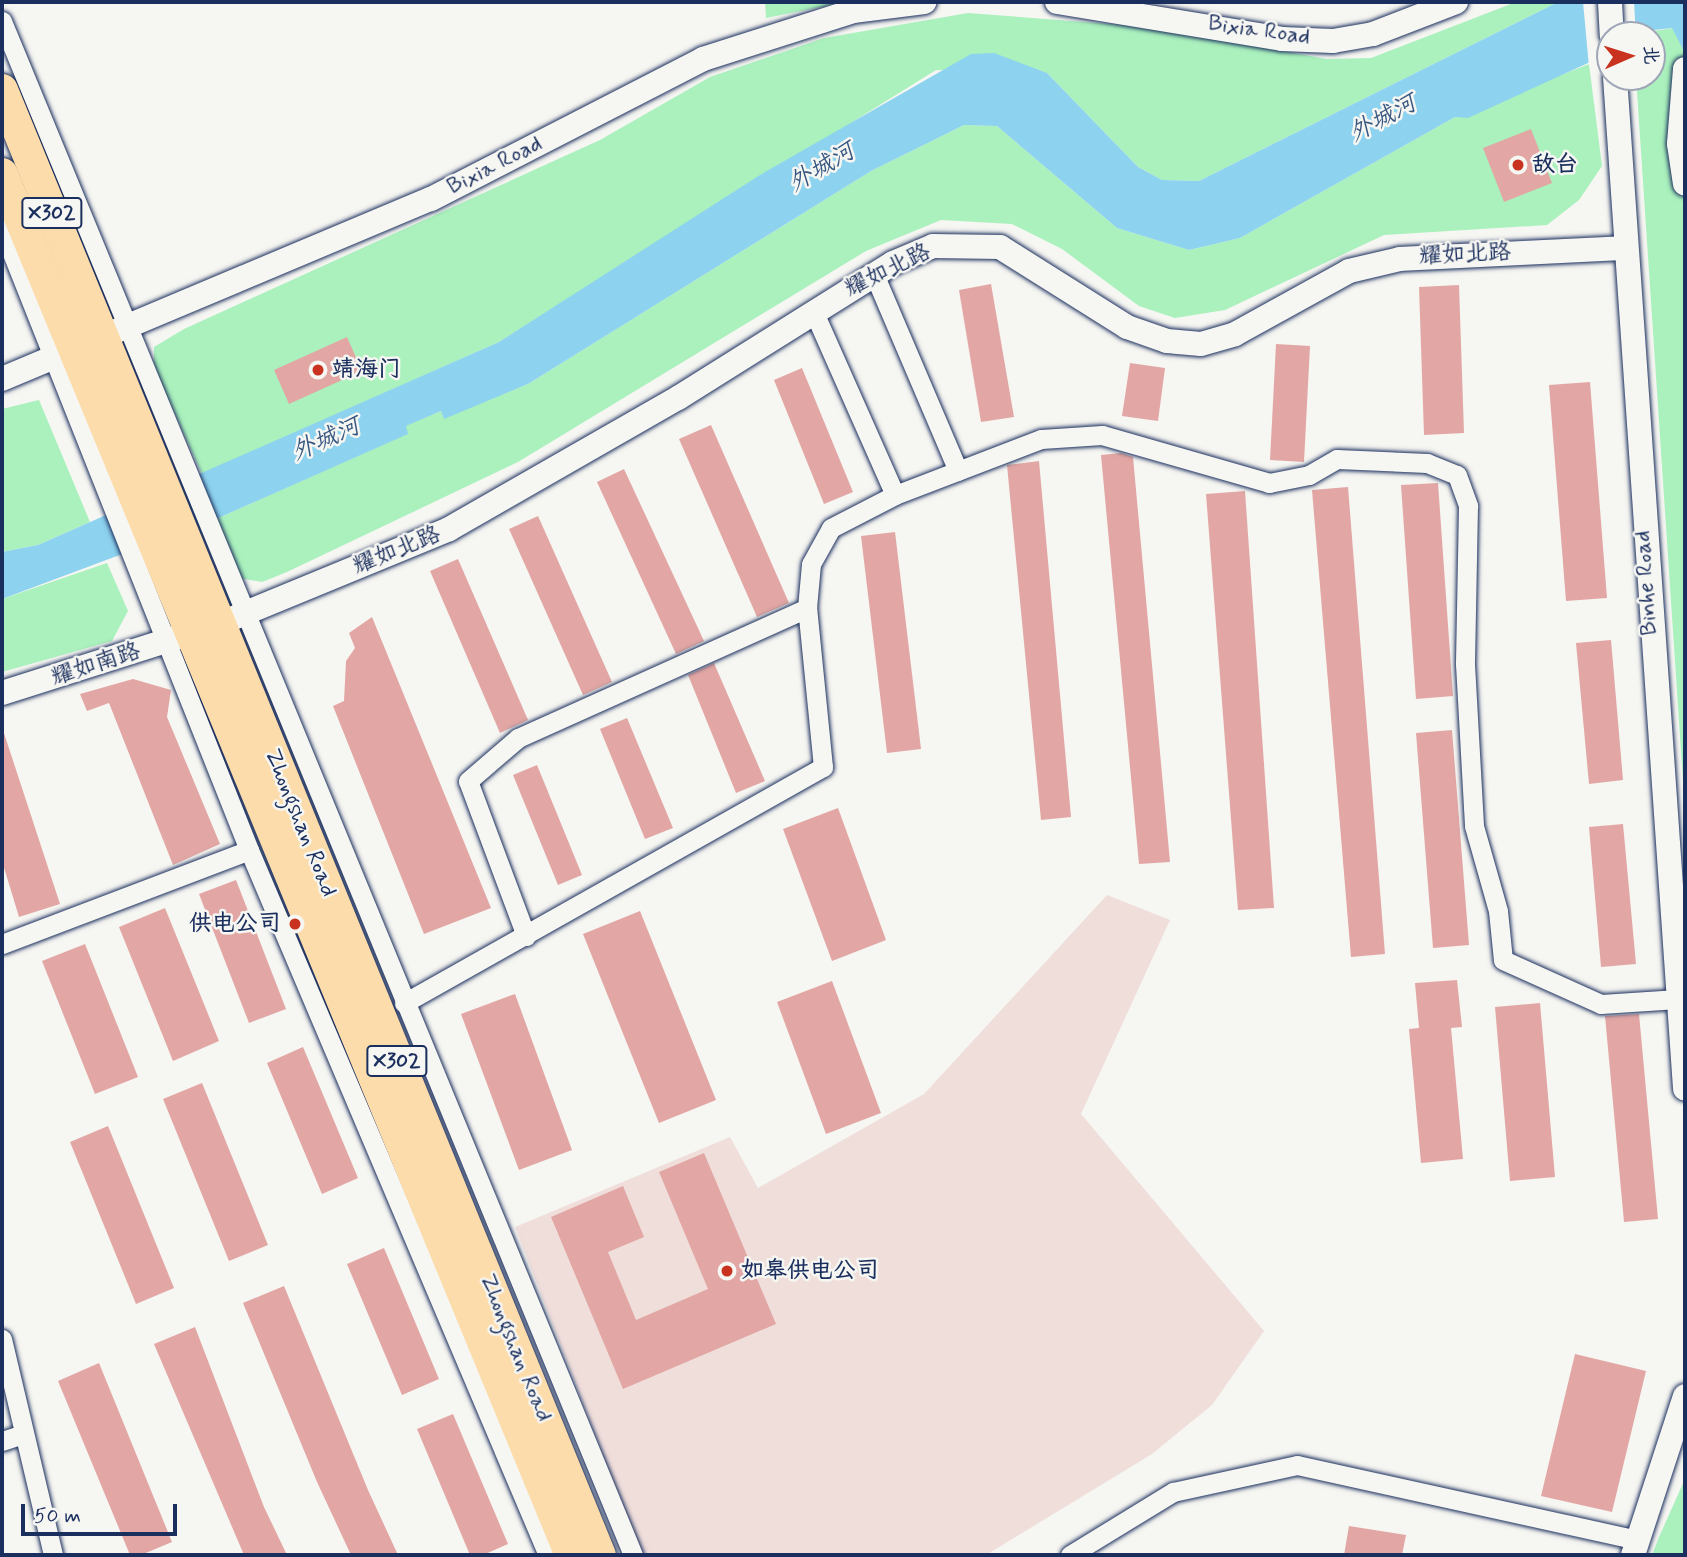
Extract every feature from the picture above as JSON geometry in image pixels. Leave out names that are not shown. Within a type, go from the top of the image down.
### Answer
[{"type":"main road","name":"Zhongshan Road","points":[[2,90],[114,332],[208,562],[600,1555]]},
{"type":"main road","name":"Zhongshan Road","points":[[2,174],[61,354],[178,638],[571,1555]]},
{"type":"street","name":"Bixia Road","points":[[2,379],[431,199],[703,59],[853,11],[924,2]]},
{"type":"street","name":"Bixia Road","points":[[1057,2],[1282,39],[1333,41],[1373,34],[1456,2]]},
{"type":"street","points":[[1610,2],[1611,21]]},
{"type":"street","points":[[2,21],[114,332]]},
{"type":"street","points":[[1685,69],[1679,144],[1685,184]]},
{"type":"street","name":"Binhe Road","points":[[1616,91],[1685,1089]]},
{"type":"street","points":[[2,228],[61,354]]},
{"type":"street","name":"耀如北路","points":[[178,638],[231,620],[495,507],[813,310],[874,274],[933,246],[1000,247],[1127,327],[1167,341],[1201,344],[1235,334],[1349,271],[1400,259],[1626,248]]},
{"type":"street","points":[[874,274],[958,471]]},
{"type":"street","points":[[813,310],[895,495]]},
{"type":"street","points":[[404,1003],[822,767],[807,608],[811,564],[831,528],[895,495],[1041,439],[1102,435],[1269,483],[1309,475],[1337,459],[1427,463],[1457,475],[1468,506],[1465,664],[1474,826],[1498,911],[1503,960],[1601,1003],[1678,999]]},
{"type":"street","points":[[526,936],[468,781],[518,738],[807,608]]},
{"type":"street","points":[[231,620],[404,1003],[633,1555]]},
{"type":"street","points":[[178,638],[249,850],[548,1555]]},
{"type":"street","name":"耀如南路","points":[[2,693],[178,638]]},
{"type":"street","points":[[2,944],[249,850]]},
{"type":"street","points":[[2,1339],[22,1435],[53,1555]]},
{"type":"street","points":[[1070,1555],[1173,1492],[1297,1465],[1636,1548],[1685,1396]]},
{"type":"street","points":[[2,1441],[22,1435]]},
{"type":"shaded area","points":[[1107,895],[1170,920],[1081,1114],[1264,1331],[1212,1405],[1152,1454],[986,1555],[642,1555],[515,1227],[730,1137],[758,1188],[924,1094]]},
{"type":"green space","points":[[765,2],[846,2],[766,18]]},
{"type":"green space","points":[[1516,2],[1558,2],[1199,181],[1162,180],[1138,167],[1047,73],[936,70],[499,342],[202,474],[154,368],[154,347],[184,329],[600,140],[710,77],[824,38],[968,13],[1149,27],[1327,59],[1371,58]]},
{"type":"green space","points":[[1673,28],[1685,53],[1685,811],[1637,91],[1666,91],[1666,29]]},
{"type":"green space","points":[[1589,64],[1602,166],[1579,200],[1547,225],[1384,235],[1225,310],[1175,318],[1139,306],[1062,249],[1012,224],[941,220],[866,251],[518,462],[287,572],[262,582],[239,578],[216,519],[407,434],[405,426],[441,411],[444,418],[528,384],[871,171],[964,125],[997,126],[1117,228],[1189,250],[1240,238],[1455,117]]},
{"type":"green space","points":[[39,400],[90,522],[38,545],[2,552],[2,409]]},
{"type":"green space","points":[[107,563],[128,611],[112,641],[2,672],[2,599]]},
{"type":"green space","points":[[1685,1479],[1685,1555],[1652,1555],[1659,1537]]},
{"type":"water","name":"外城河","points":[[1558,2],[1685,2],[1685,53],[1672,28],[1666,29],[1666,21],[1596,21],[1596,59],[1468,118],[1455,117],[1240,238],[1189,250],[1117,228],[997,126],[964,125],[871,171],[528,384],[444,419],[441,411],[406,426],[408,434],[216,519],[2,599],[2,552],[38,545],[499,342],[760,175],[971,54],[994,53],[1047,73],[1138,167],[1162,180],[1199,181]]},
{"type":"pier","points":[[1583,2],[1634,2],[1635,21],[1596,21],[1596,64],[1589,67]]},
{"type":"building","name":"敌台","points":[[1531,129],[1552,183],[1504,202],[1483,148]]},
{"type":"building","points":[[991,284],[1014,417],[981,422],[959,290]]},
{"type":"building","points":[[1459,285],[1464,433],[1424,435],[1419,287]]},
{"type":"building","name":"靖海门","points":[[347,337],[362,371],[289,404],[274,370]]},
{"type":"building","points":[[1276,344],[1310,346],[1304,462],[1270,460]]},
{"type":"building","points":[[1130,363],[1165,368],[1158,421],[1122,416]]},
{"type":"building","points":[[802,368],[853,492],[824,504],[774,380]]},
{"type":"building","points":[[1590,382],[1607,598],[1566,601],[1549,385]]},
{"type":"building","points":[[711,425],[789,603],[757,617],[679,439]]},
{"type":"building","points":[[1121,453],[1133,457],[1170,862],[1139,864],[1101,455]]},
{"type":"building","points":[[1039,461],[1071,817],[1041,820],[1007,465]]},
{"type":"building","points":[[624,469],[704,641],[676,654],[597,482]]},
{"type":"building","points":[[1438,483],[1453,696],[1416,699],[1401,485]]},
{"type":"building","points":[[1348,487],[1385,954],[1351,957],[1312,490]]},
{"type":"building","points":[[1245,491],[1274,908],[1238,910],[1206,494]]},
{"type":"building","points":[[538,516],[612,682],[583,695],[509,529]]},
{"type":"building","points":[[895,532],[921,749],[887,753],[861,536]]},
{"type":"building","points":[[458,559],[528,720],[500,733],[430,571]]},
{"type":"building","points":[[372,617],[491,908],[424,934],[333,706],[344,701],[346,661],[355,648],[349,633]]},
{"type":"building","points":[[1611,640],[1623,780],[1589,784],[1576,643]]},
{"type":"building","points":[[714,663],[765,781],[736,793],[688,675]]},
{"type":"building","points":[[133,679],[171,690],[167,717],[220,844],[173,865],[109,703],[87,711],[80,694]]},
{"type":"building","points":[[627,718],[673,828],[645,839],[600,729]]},
{"type":"building","points":[[2,727],[60,904],[19,917],[2,861]]},
{"type":"building","points":[[1452,730],[1469,945],[1433,948],[1416,733]]},
{"type":"building","points":[[537,765],[582,875],[558,885],[513,775]]},
{"type":"building","points":[[838,808],[886,940],[832,961],[783,829]]},
{"type":"building","points":[[1623,824],[1636,964],[1601,967],[1589,827]]},
{"type":"building","points":[[236,880],[286,1009],[249,1023],[199,894]]},
{"type":"building","points":[[165,908],[219,1041],[173,1061],[119,927]]},
{"type":"building","points":[[640,911],[716,1100],[659,1123],[583,934]]},
{"type":"building","points":[[85,944],[138,1077],[95,1094],[42,961]]},
{"type":"building","points":[[1457,980],[1462,1027],[1451,1028],[1463,1159],[1421,1163],[1409,1029],[1419,1028],[1415,983]]},
{"type":"building","points":[[832,981],[881,1113],[826,1134],[777,1002]]},
{"type":"building","points":[[515,994],[572,1150],[519,1170],[461,1014]]},
{"type":"building","points":[[1540,1003],[1555,1177],[1510,1181],[1495,1007]]},
{"type":"building","points":[[1639,1014],[1658,1219],[1624,1222],[1605,1016]]},
{"type":"building","points":[[303,1047],[358,1178],[322,1194],[267,1063]]},
{"type":"building","points":[[202,1083],[268,1245],[229,1261],[163,1099]]},
{"type":"building","points":[[108,1126],[174,1288],[136,1304],[70,1142]]},
{"type":"building","name":"如皋供电公司","points":[[704,1153],[776,1324],[623,1389],[551,1217],[623,1186],[644,1237],[608,1252],[636,1320],[708,1289],[659,1172]]},
{"type":"building","points":[[384,1248],[439,1379],[402,1395],[347,1264]]},
{"type":"building","points":[[284,1286],[368,1490],[398,1555],[351,1555],[317,1482],[243,1303]]},
{"type":"building","points":[[195,1327],[264,1507],[287,1555],[244,1555],[154,1344]]},
{"type":"building","points":[[1575,1354],[1646,1371],[1612,1512],[1541,1496]]},
{"type":"building","points":[[99,1363],[172,1542],[141,1555],[130,1555],[58,1381]]},
{"type":"building","points":[[453,1414],[508,1544],[483,1555],[470,1555],[417,1429]]},
{"type":"building","points":[[1349,1526],[1406,1535],[1402,1555],[1344,1555]]},
{"type":"place","name":"敌台","points":[[1518,165]]},
{"type":"place","name":"靖海门","points":[[318,370]]},
{"type":"place","name":"供电公司","points":[[295,924]]},
{"type":"place","name":"如皋供电公司","points":[[727,1271]]}]
